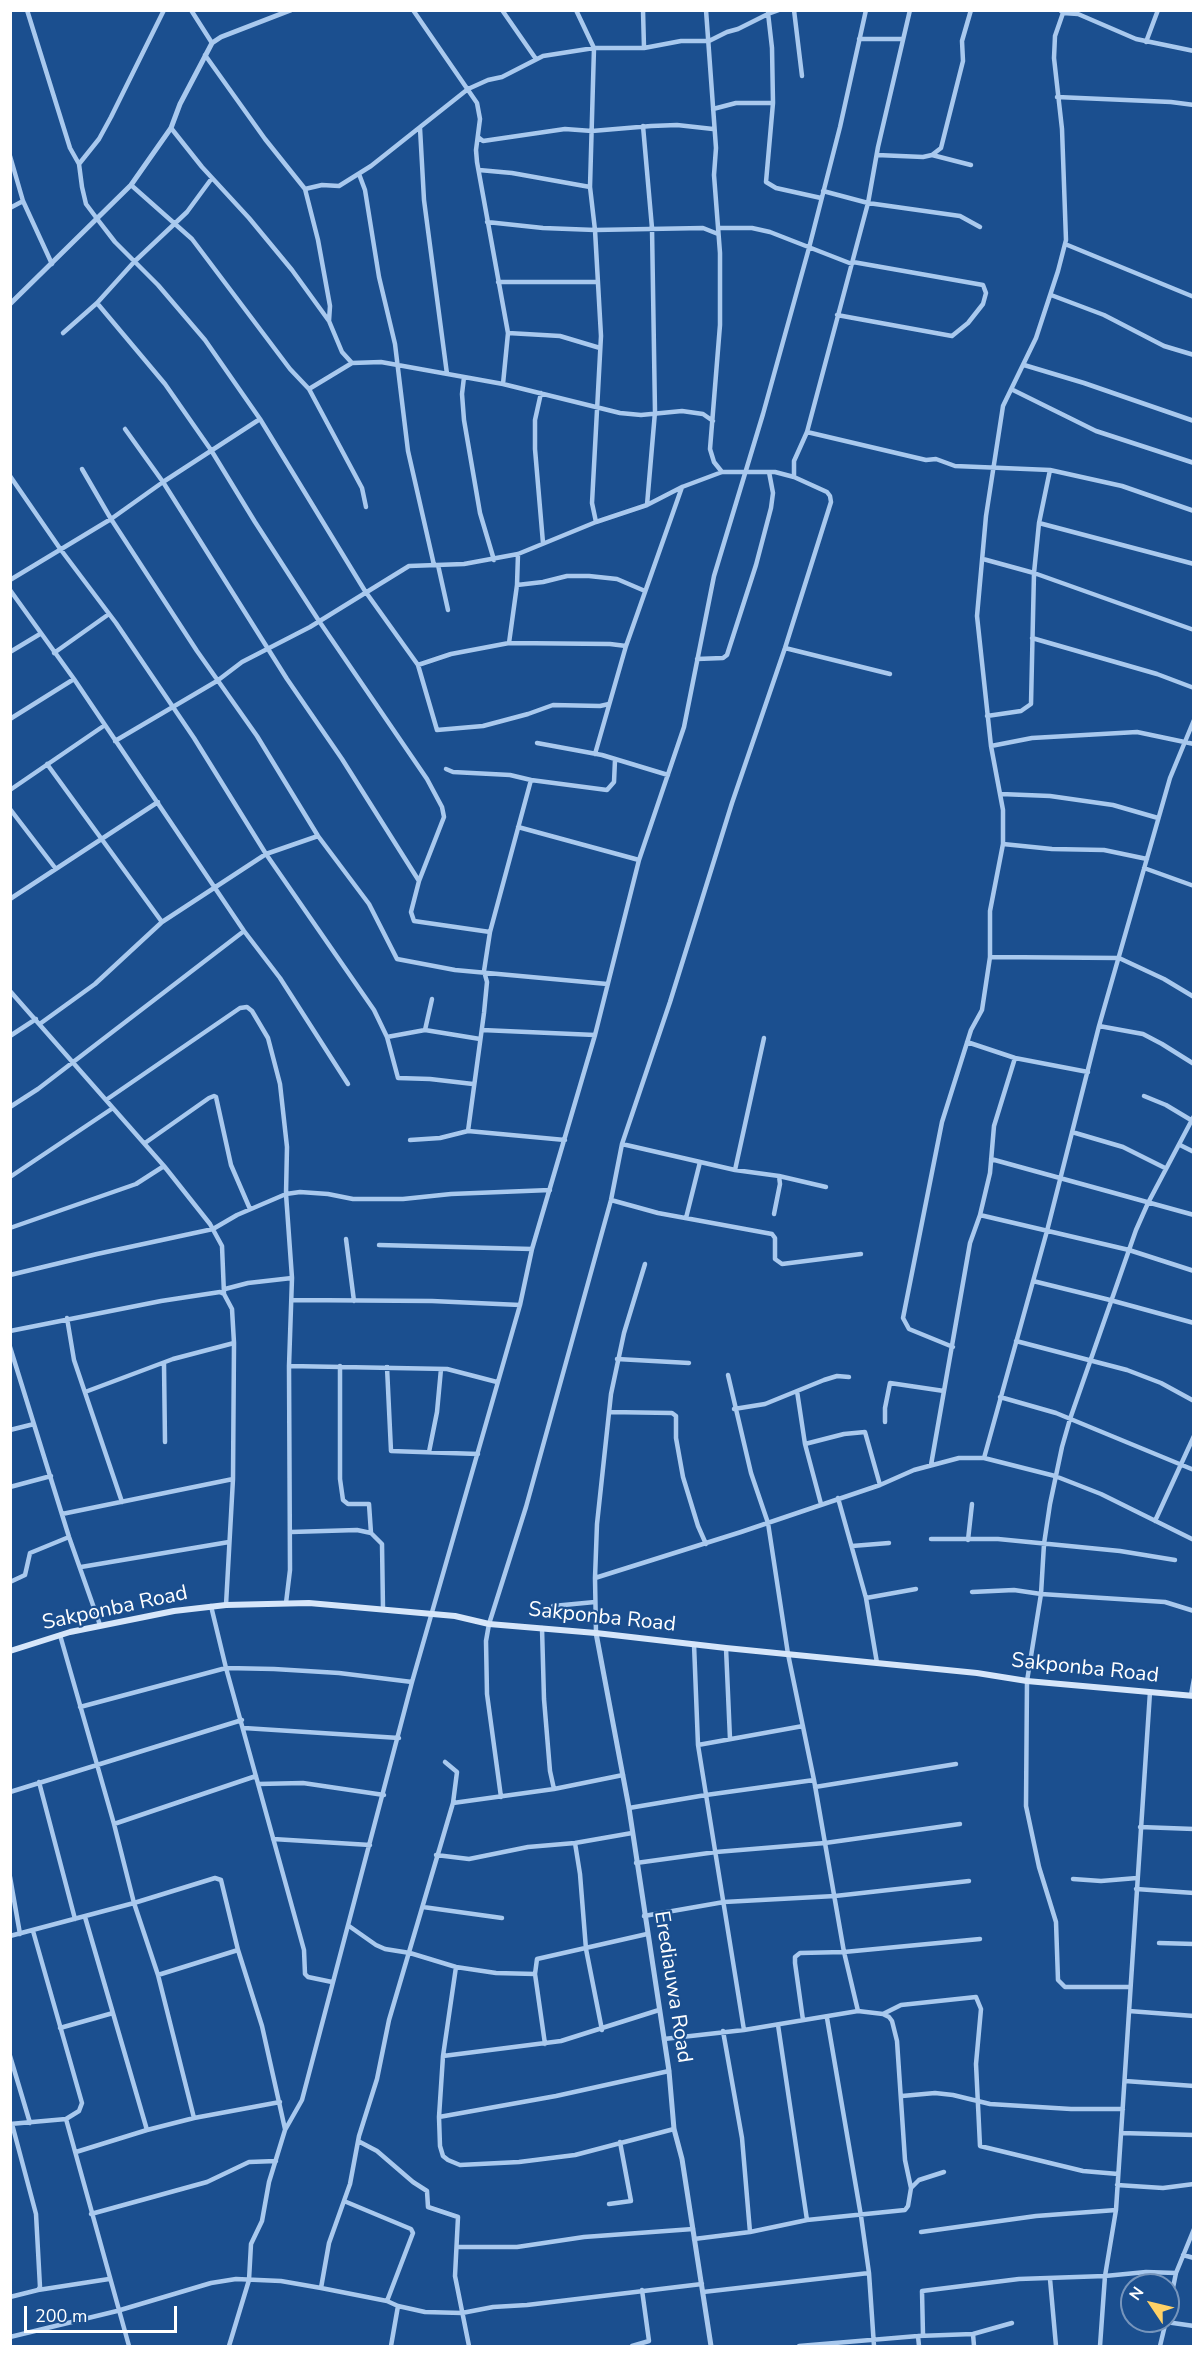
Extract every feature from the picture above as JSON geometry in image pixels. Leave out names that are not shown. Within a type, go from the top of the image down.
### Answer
[{"type":"main road","name":"Sakponba Road","points":[[10,1651],[100,1625],[211,1606],[286,1603],[455,1616],[489,1624],[597,1633],[1027,1681],[1192,1695]]},
{"type":"street","points":[[27,10],[70,148],[79,164],[86,204],[134,262],[158,285],[205,340],[260,419],[365,591],[418,664],[437,730],[483,726],[554,705],[600,706],[609,704]]},
{"type":"street","points":[[79,164],[99,139],[164,10]]},
{"type":"street","points":[[190,10],[212,43]]},
{"type":"street","points":[[10,304],[98,220],[131,185],[171,128],[180,104],[212,43],[221,37],[291,10]]},
{"type":"street","points":[[413,10],[477,103],[480,119],[476,150],[508,333],[503,384]]},
{"type":"street","points":[[502,10],[536,59]]},
{"type":"street","points":[[576,10],[594,48],[590,187],[596,230],[600,348],[592,503],[596,522]]},
{"type":"street","points":[[643,10],[644,48]]},
{"type":"street","points":[[706,10],[716,148],[714,175],[720,325],[710,449],[714,462],[722,472]]},
{"type":"street","points":[[305,189],[322,185],[339,186],[420,128],[468,89],[488,80],[502,77],[536,59],[554,53],[594,48],[644,48],[681,40],[709,41],[768,12],[779,10]]},
{"type":"street","points":[[794,10],[802,76]]},
{"type":"street","points":[[229,2346],[249,2280],[251,2244],[262,2221],[269,2182],[285,2130],[302,2100],[412,1682],[478,1454],[532,1249],[595,1035],[639,860],[684,727],[714,576],[809,248],[840,127],[866,10]]},
{"type":"street","points":[[794,477],[794,461],[807,432],[868,203],[910,10]]},
{"type":"street","points":[[877,155],[922,157],[937,152],[943,141],[963,61],[962,41],[971,10]]},
{"type":"street","points":[[1146,42],[1158,10]]},
{"type":"street","points":[[768,12],[772,48],[773,104],[766,182],[776,188],[821,198]]},
{"type":"street","points":[[953,1347],[909,1329],[903,1318],[942,1122],[967,1041],[982,1010],[990,957],[990,911],[1003,844],[1001,794],[991,746],[977,616],[986,516],[1003,406],[1024,365],[1050,295],[1065,244],[1064,165],[1057,97],[1055,36],[1061,12],[1079,12],[1146,42],[1194,51]]},
{"type":"street","points":[[859,39],[903,39]]},
{"type":"street","points":[[205,55],[259,131],[305,189],[330,306],[329,321]]},
{"type":"street","points":[[1057,97],[1194,105]]},
{"type":"street","points":[[713,110],[736,103],[773,104]]},
{"type":"street","points":[[478,137],[483,141],[565,129],[592,131],[643,126],[677,125],[713,129]]},
{"type":"street","points":[[643,126],[652,228],[655,412],[647,505]]},
{"type":"street","points":[[171,128],[292,270],[329,321],[342,352],[352,363]]},
{"type":"street","points":[[420,128],[424,200],[447,374]]},
{"type":"street","points":[[932,155],[970,165]]},
{"type":"street","points":[[10,156],[23,201],[52,264]]},
{"type":"street","points":[[479,170],[512,173],[590,187]]},
{"type":"street","points":[[358,174],[368,208],[379,277],[396,344],[408,451],[448,610]]},
{"type":"street","points":[[63,333],[98,303],[134,262],[176,224],[198,199],[212,178]]},
{"type":"street","points":[[131,185],[176,224],[207,256],[290,369],[309,389],[362,488],[366,507]]},
{"type":"street","points":[[823,190],[868,203],[960,216],[980,227]]},
{"type":"street","points":[[10,208],[23,201]]},
{"type":"street","points":[[487,222],[543,228],[596,230],[703,228],[718,231],[752,228],[770,232],[852,263],[983,285],[986,293],[983,304],[968,323],[952,336],[837,315]]},
{"type":"street","points":[[1065,244],[1194,297]]},
{"type":"street","points":[[498,282],[598,282]]},
{"type":"street","points":[[1050,295],[1104,315],[1164,346],[1194,356]]},
{"type":"street","points":[[98,303],[165,384],[212,450],[319,621],[427,779],[444,812],[419,881],[411,912],[414,921],[490,932]]},
{"type":"street","points":[[508,333],[560,336],[600,348]]},
{"type":"street","points":[[309,389],[352,363],[381,362],[503,384],[631,415],[682,411],[703,414],[713,421]]},
{"type":"street","points":[[1024,365],[1194,421]]},
{"type":"street","points":[[464,377],[462,394],[464,420],[480,513],[494,560]]},
{"type":"street","points":[[1013,390],[1096,431],[1194,463]]},
{"type":"street","points":[[541,393],[535,420],[535,449],[543,543]]},
{"type":"street","points":[[10,580],[111,519],[162,482],[260,419]]},
{"type":"street","points":[[125,429],[162,482],[419,881]]},
{"type":"street","points":[[807,432],[926,460],[936,459],[955,466],[1050,470],[1122,486],[1194,511]]},
{"type":"street","points":[[712,474],[714,462]]},
{"type":"street","points":[[82,470],[111,519],[217,681],[257,736],[318,836],[369,904],[397,959],[455,969],[607,984]]},
{"type":"street","points":[[987,716],[1021,711],[1031,704],[1034,573],[1039,523],[1050,470]]},
{"type":"street","points":[[115,741],[217,681],[267,648],[319,621],[409,566],[464,564],[518,554],[596,522],[647,505],[682,487],[722,472],[769,472],[794,477],[830,496],[831,502],[785,648],[732,803],[670,1002],[622,1144],[610,1200],[526,1507],[489,1624],[486,1641],[487,1694],[501,1797]]},
{"type":"street","points":[[697,659],[723,658],[727,655],[756,565],[771,508],[773,493],[769,472]]},
{"type":"street","points":[[10,476],[194,738],[266,854],[374,1010],[387,1037],[398,1078],[473,1084]]},
{"type":"street","points":[[595,754],[626,646],[679,501],[682,487]]},
{"type":"street","points":[[667,495],[679,501]]},
{"type":"street","points":[[1039,523],[1194,564]]},
{"type":"street","points":[[509,643],[517,585],[518,554]]},
{"type":"street","points":[[983,559],[1034,573],[1194,630]]},
{"type":"street","points":[[517,585],[567,576],[589,576],[617,579],[645,591]]},
{"type":"street","points":[[10,590],[74,679],[244,931],[280,978],[348,1084]]},
{"type":"street","points":[[54,653],[109,614]]},
{"type":"street","points":[[10,652],[40,634]]},
{"type":"street","points":[[1032,638],[1157,674],[1194,688]]},
{"type":"street","points":[[418,664],[451,654],[509,643],[626,646]]},
{"type":"street","points":[[785,648],[890,674]]},
{"type":"street","points":[[10,719],[74,679]]},
{"type":"street","points":[[600,706],[606,712]]},
{"type":"street","points":[[984,1458],[1047,1231],[1099,1026],[1158,818],[1170,778],[1194,720]]},
{"type":"street","points":[[10,790],[105,725]]},
{"type":"street","points":[[991,746],[1032,738],[1137,732],[1194,744]]},
{"type":"street","points":[[537,743],[595,754],[668,775]]},
{"type":"street","points":[[446,768],[454,772],[510,775],[607,790],[614,782],[615,760]]},
{"type":"street","points":[[47,764],[100,840],[162,922]]},
{"type":"street","points":[[468,1131],[482,1030],[487,982],[484,971],[490,932],[531,780]]},
{"type":"street","points":[[1001,794],[1050,796],[1113,805],[1158,818]]},
{"type":"street","points":[[10,899],[158,802]]},
{"type":"street","points":[[10,809],[56,869]]},
{"type":"street","points":[[518,827],[639,860]]},
{"type":"street","points":[[40,1023],[95,984],[162,922],[266,854],[318,836]]},
{"type":"street","points":[[1003,844],[1052,849],[1104,850],[1147,859]]},
{"type":"street","points":[[1144,868],[1194,886]]},
{"type":"street","points":[[10,1107],[38,1089],[244,931]]},
{"type":"street","points":[[990,957],[1119,958],[1164,979],[1194,997]]},
{"type":"street","points":[[10,990],[145,1143],[213,1230],[222,1246],[225,1292],[232,1309],[234,1343],[232,1479],[226,1605]]},
{"type":"street","points":[[425,1030],[432,999]]},
{"type":"street","points":[[106,1100],[230,1015],[247,1007],[252,1011],[268,1038],[276,1060],[286,1147],[286,1194],[292,1278],[289,1366],[291,1532],[286,1603]]},
{"type":"street","points":[[10,1036],[36,1019]]},
{"type":"street","points":[[1099,1026],[1143,1035],[1194,1064]]},
{"type":"street","points":[[387,1037],[425,1030],[480,1039]]},
{"type":"street","points":[[482,1030],[595,1035]]},
{"type":"street","points":[[735,1170],[764,1038]]},
{"type":"street","points":[[967,1041],[1015,1058],[1088,1072]]},
{"type":"street","points":[[931,1465],[970,1244],[990,1173],[994,1126],[1015,1058]]},
{"type":"street","points":[[1130,1987],[1065,1987],[1058,1980],[1056,1922],[1039,1866],[1026,1806],[1027,1681],[1041,1594],[1044,1544],[1055,1476],[1070,1419],[1110,1299],[1148,1203],[1192,1118],[1144,1096]]},
{"type":"street","points":[[145,1143],[209,1098],[216,1097],[231,1165],[250,1209]]},
{"type":"street","points":[[10,1177],[113,1108]]},
{"type":"street","points":[[410,1140],[440,1138],[468,1131],[565,1140]]},
{"type":"street","points":[[1072,1132],[1123,1147],[1166,1168]]},
{"type":"street","points":[[622,1144],[735,1170],[779,1176],[826,1187]]},
{"type":"street","points":[[1180,1145],[1194,1152]]},
{"type":"street","points":[[991,1159],[1194,1215]]},
{"type":"street","points":[[686,1218],[700,1162]]},
{"type":"street","points":[[10,1228],[125,1189],[164,1166]]},
{"type":"street","points":[[774,1214],[780,1184],[779,1176]]},
{"type":"street","points":[[10,1275],[213,1230],[250,1209],[286,1194],[300,1192],[353,1199],[403,1199],[451,1194],[550,1190]]},
{"type":"street","points":[[610,1200],[686,1218],[772,1234],[775,1238],[775,1259],[782,1263],[861,1254]]},
{"type":"street","points":[[980,1215],[1129,1250],[1194,1271]]},
{"type":"street","points":[[346,1239],[354,1301]]},
{"type":"street","points":[[379,1245],[532,1249]]},
{"type":"street","points":[[597,1633],[595,1578],[597,1524],[609,1412],[617,1359],[645,1264]]},
{"type":"street","points":[[10,1331],[67,1318],[225,1292],[248,1283],[292,1278]]},
{"type":"street","points":[[1033,1281],[1110,1299],[1194,1323]]},
{"type":"street","points":[[291,1300],[432,1301],[519,1305]]},
{"type":"street","points":[[67,1318],[74,1360],[122,1502]]},
{"type":"street","points":[[1016,1341],[1127,1370],[1161,1383],[1194,1401]]},
{"type":"street","points":[[85,1392],[173,1359],[234,1343]]},
{"type":"street","points":[[10,1347],[69,1537],[100,1625]]},
{"type":"street","points":[[617,1359],[689,1363]]},
{"type":"street","points":[[164,1364],[165,1442]]},
{"type":"street","points":[[289,1366],[387,1366],[441,1369],[497,1382]]},
{"type":"street","points":[[340,1366],[340,1479],[343,1500],[348,1504],[369,1504],[371,1533]]},
{"type":"street","points":[[387,1366],[391,1451],[478,1454]]},
{"type":"street","points":[[156,1367],[164,1373]]},
{"type":"street","points":[[429,1452],[437,1412],[441,1369]]},
{"type":"street","points":[[728,1375],[734,1409],[751,1473],[768,1523],[788,1654],[814,1780],[844,1952],[858,2011]]},
{"type":"street","points":[[734,1409],[765,1404],[837,1376],[849,1377]]},
{"type":"street","points":[[10,1383],[20,1382]]},
{"type":"street","points":[[885,1422],[890,1383],[944,1390]]},
{"type":"street","points":[[797,1391],[805,1444],[821,1504]]},
{"type":"street","points":[[1000,1397],[1030,1404],[1070,1419],[1194,1470]]},
{"type":"street","points":[[609,1412],[672,1413],[676,1416],[676,1438],[683,1477],[706,1544]]},
{"type":"street","points":[[10,1430],[34,1424]]},
{"type":"street","points":[[805,1444],[844,1434],[865,1432],[880,1485]]},
{"type":"street","points":[[1155,1521],[1194,1436]]},
{"type":"street","points":[[595,1578],[706,1544],[880,1485],[914,1470],[959,1458],[984,1458],[1055,1476],[1101,1494],[1194,1540]]},
{"type":"street","points":[[10,1486],[51,1476]]},
{"type":"street","points":[[62,1514],[232,1479]]},
{"type":"street","points":[[838,1498],[866,1599],[878,1663]]},
{"type":"street","points":[[968,1540],[972,1504]]},
{"type":"street","points":[[291,1532],[357,1530],[371,1533],[382,1544],[383,1609]]},
{"type":"street","points":[[10,1582],[25,1575],[30,1553],[69,1537]]},
{"type":"street","points":[[931,1539],[998,1539],[1120,1551],[1175,1560]]},
{"type":"street","points":[[81,1567],[229,1542]]},
{"type":"street","points":[[852,1546],[889,1543]]},
{"type":"street","points":[[866,1599],[916,1589]]},
{"type":"street","points":[[972,1592],[1014,1590],[1041,1594],[1165,1602],[1194,1611]]},
{"type":"street","points":[[552,1606],[595,1602]]},
{"type":"street","points":[[211,1606],[304,1950],[305,1974],[308,1977],[332,1982]]},
{"type":"street","points":[[542,1628],[544,1699],[550,1771],[554,1789]]},
{"type":"street","name":"Erediauwa Road","points":[[597,1633],[623,1775],[669,2071],[674,2129],[682,2159],[711,2346]]},
{"type":"street","points":[[60,1635],[134,1903],[158,1975],[194,2118]]},
{"type":"street","points":[[694,1644],[698,1745],[744,2030]]},
{"type":"street","points":[[726,1648],[730,1739]]},
{"type":"street","points":[[80,1707],[226,1668],[339,1673],[412,1682]]},
{"type":"street","points":[[1192,1695],[1194,1679]]},
{"type":"street","points":[[1100,2346],[1105,2276],[1116,2210],[1150,1692]]},
{"type":"street","points":[[10,1792],[242,1720]]},
{"type":"street","points":[[698,1745],[803,1726]]},
{"type":"street","points":[[244,1728],[399,1738]]},
{"type":"street","points":[[321,2288],[329,2243],[344,2200],[377,2079],[388,2020],[410,1953],[436,1855],[453,1803],[456,1772],[445,1762]]},
{"type":"street","points":[[815,1787],[956,1764]]},
{"type":"street","points":[[453,1803],[554,1789],[623,1775]]},
{"type":"street","points":[[114,1824],[256,1776]]},
{"type":"street","points":[[628,1808],[706,1794],[814,1780]]},
{"type":"street","points":[[39,1782],[75,1919]]},
{"type":"street","points":[[258,1784],[303,1783],[384,1795]]},
{"type":"street","points":[[636,1863],[717,1852],[825,1843],[960,1824]]},
{"type":"street","points":[[1140,1827],[1194,1829]]},
{"type":"street","points":[[436,1855],[469,1859],[528,1846],[574,1843],[632,1833]]},
{"type":"street","points":[[273,1839],[370,1845]]},
{"type":"street","points":[[574,1843],[580,1874],[586,1949],[602,2030]]},
{"type":"street","points":[[10,1877],[20,1934]]},
{"type":"street","points":[[10,1936],[85,1917],[218,1878],[221,1880],[238,1950],[262,2026],[285,2130]]},
{"type":"street","points":[[1073,1879],[1101,1881],[1137,1878]]},
{"type":"street","points":[[644,1916],[724,1902],[835,1896],[969,1881]]},
{"type":"street","points":[[1136,1889],[1194,1893]]},
{"type":"street","points":[[423,1907],[502,1918]]},
{"type":"street","points":[[85,1917],[147,2130]]},
{"type":"street","points":[[349,1926],[376,1946],[410,1953],[456,1967],[496,1973],[535,1974]]},
{"type":"street","points":[[33,1930],[82,2103],[79,2111],[66,2119],[11,2124],[36,2214],[40,2287],[38,2290]]},
{"type":"street","points":[[545,2044],[535,1974],[537,1959],[647,1935]]},
{"type":"street","points":[[803,2020],[795,1957],[800,1953],[844,1952],[980,1939]]},
{"type":"street","points":[[1159,1942],[1194,1944]]},
{"type":"street","points":[[158,1975],[238,1950]]},
{"type":"street","points":[[456,1967],[442,2056],[439,2117],[440,2146],[443,2156],[460,2165],[519,2162],[575,2155],[674,2129]]},
{"type":"street","points":[[883,2014],[901,2005],[976,1997],[981,2009],[976,2064],[978,2139],[982,2147],[1083,2170],[1118,2174]]},
{"type":"street","points":[[442,2056],[545,2044],[602,2030],[659,2010]]},
{"type":"street","points":[[664,2039],[744,2030],[858,2011],[883,2014],[892,2021],[897,2041],[905,2160],[911,2188],[909,2206],[905,2210],[807,2220],[750,2232],[694,2238]]},
{"type":"street","points":[[1129,2011],[1194,2016]]},
{"type":"street","points":[[60,2028],[113,2013]]},
{"type":"street","points":[[826,2018],[861,2216],[874,2346]]},
{"type":"street","points":[[778,2025],[807,2220]]},
{"type":"street","points":[[723,2031],[742,2138],[750,2232]]},
{"type":"street","points":[[10,2056],[30,2123]]},
{"type":"street","points":[[439,2117],[556,2096],[669,2071]]},
{"type":"street","points":[[1125,2081],[1194,2086]]},
{"type":"street","points":[[902,2096],[935,2093],[990,2104],[1071,2109],[1123,2109]]},
{"type":"street","points":[[76,2152],[194,2118],[280,2102]]},
{"type":"street","points":[[66,2119],[117,2311],[129,2346]]},
{"type":"street","points":[[1121,2133],[1194,2136]]},
{"type":"street","points":[[358,2142],[377,2151],[413,2182],[428,2191],[428,2207],[458,2217],[455,2276],[469,2346]]},
{"type":"street","points":[[609,2204],[631,2201],[620,2142]]},
{"type":"street","points":[[91,2214],[207,2182],[249,2162],[276,2161]]},
{"type":"street","points":[[911,2188],[919,2180],[944,2172]]},
{"type":"street","points":[[1117,2185],[1163,2188],[1194,2184]]},
{"type":"street","points":[[344,2200],[411,2229],[413,2233],[387,2301]]},
{"type":"street","points":[[921,2232],[1036,2216],[1116,2210]]},
{"type":"street","points":[[458,2247],[517,2247],[585,2237],[693,2229]]},
{"type":"street","points":[[1136,2273],[1176,2273],[1194,2229]]},
{"type":"street","points":[[1183,2254],[1194,2258]]},
{"type":"street","points":[[703,2292],[868,2273]]},
{"type":"street","points":[[919,2346],[922,2291],[1019,2279],[1120,2275]]},
{"type":"street","points":[[10,2337],[117,2311],[211,2283],[236,2278],[281,2281],[321,2288],[387,2301],[425,2312],[462,2313],[493,2307],[702,2284]]},
{"type":"street","points":[[1050,2278],[1056,2346]]},
{"type":"street","points":[[10,2297],[38,2290],[109,2279]]},
{"type":"street","points":[[632,2346],[649,2341],[642,2290]]},
{"type":"street","points":[[391,2346],[398,2306]]},
{"type":"street","points":[[799,2346],[873,2339],[973,2334],[1012,2323]]},
{"type":"street","points":[[973,2334],[974,2346]]}]
